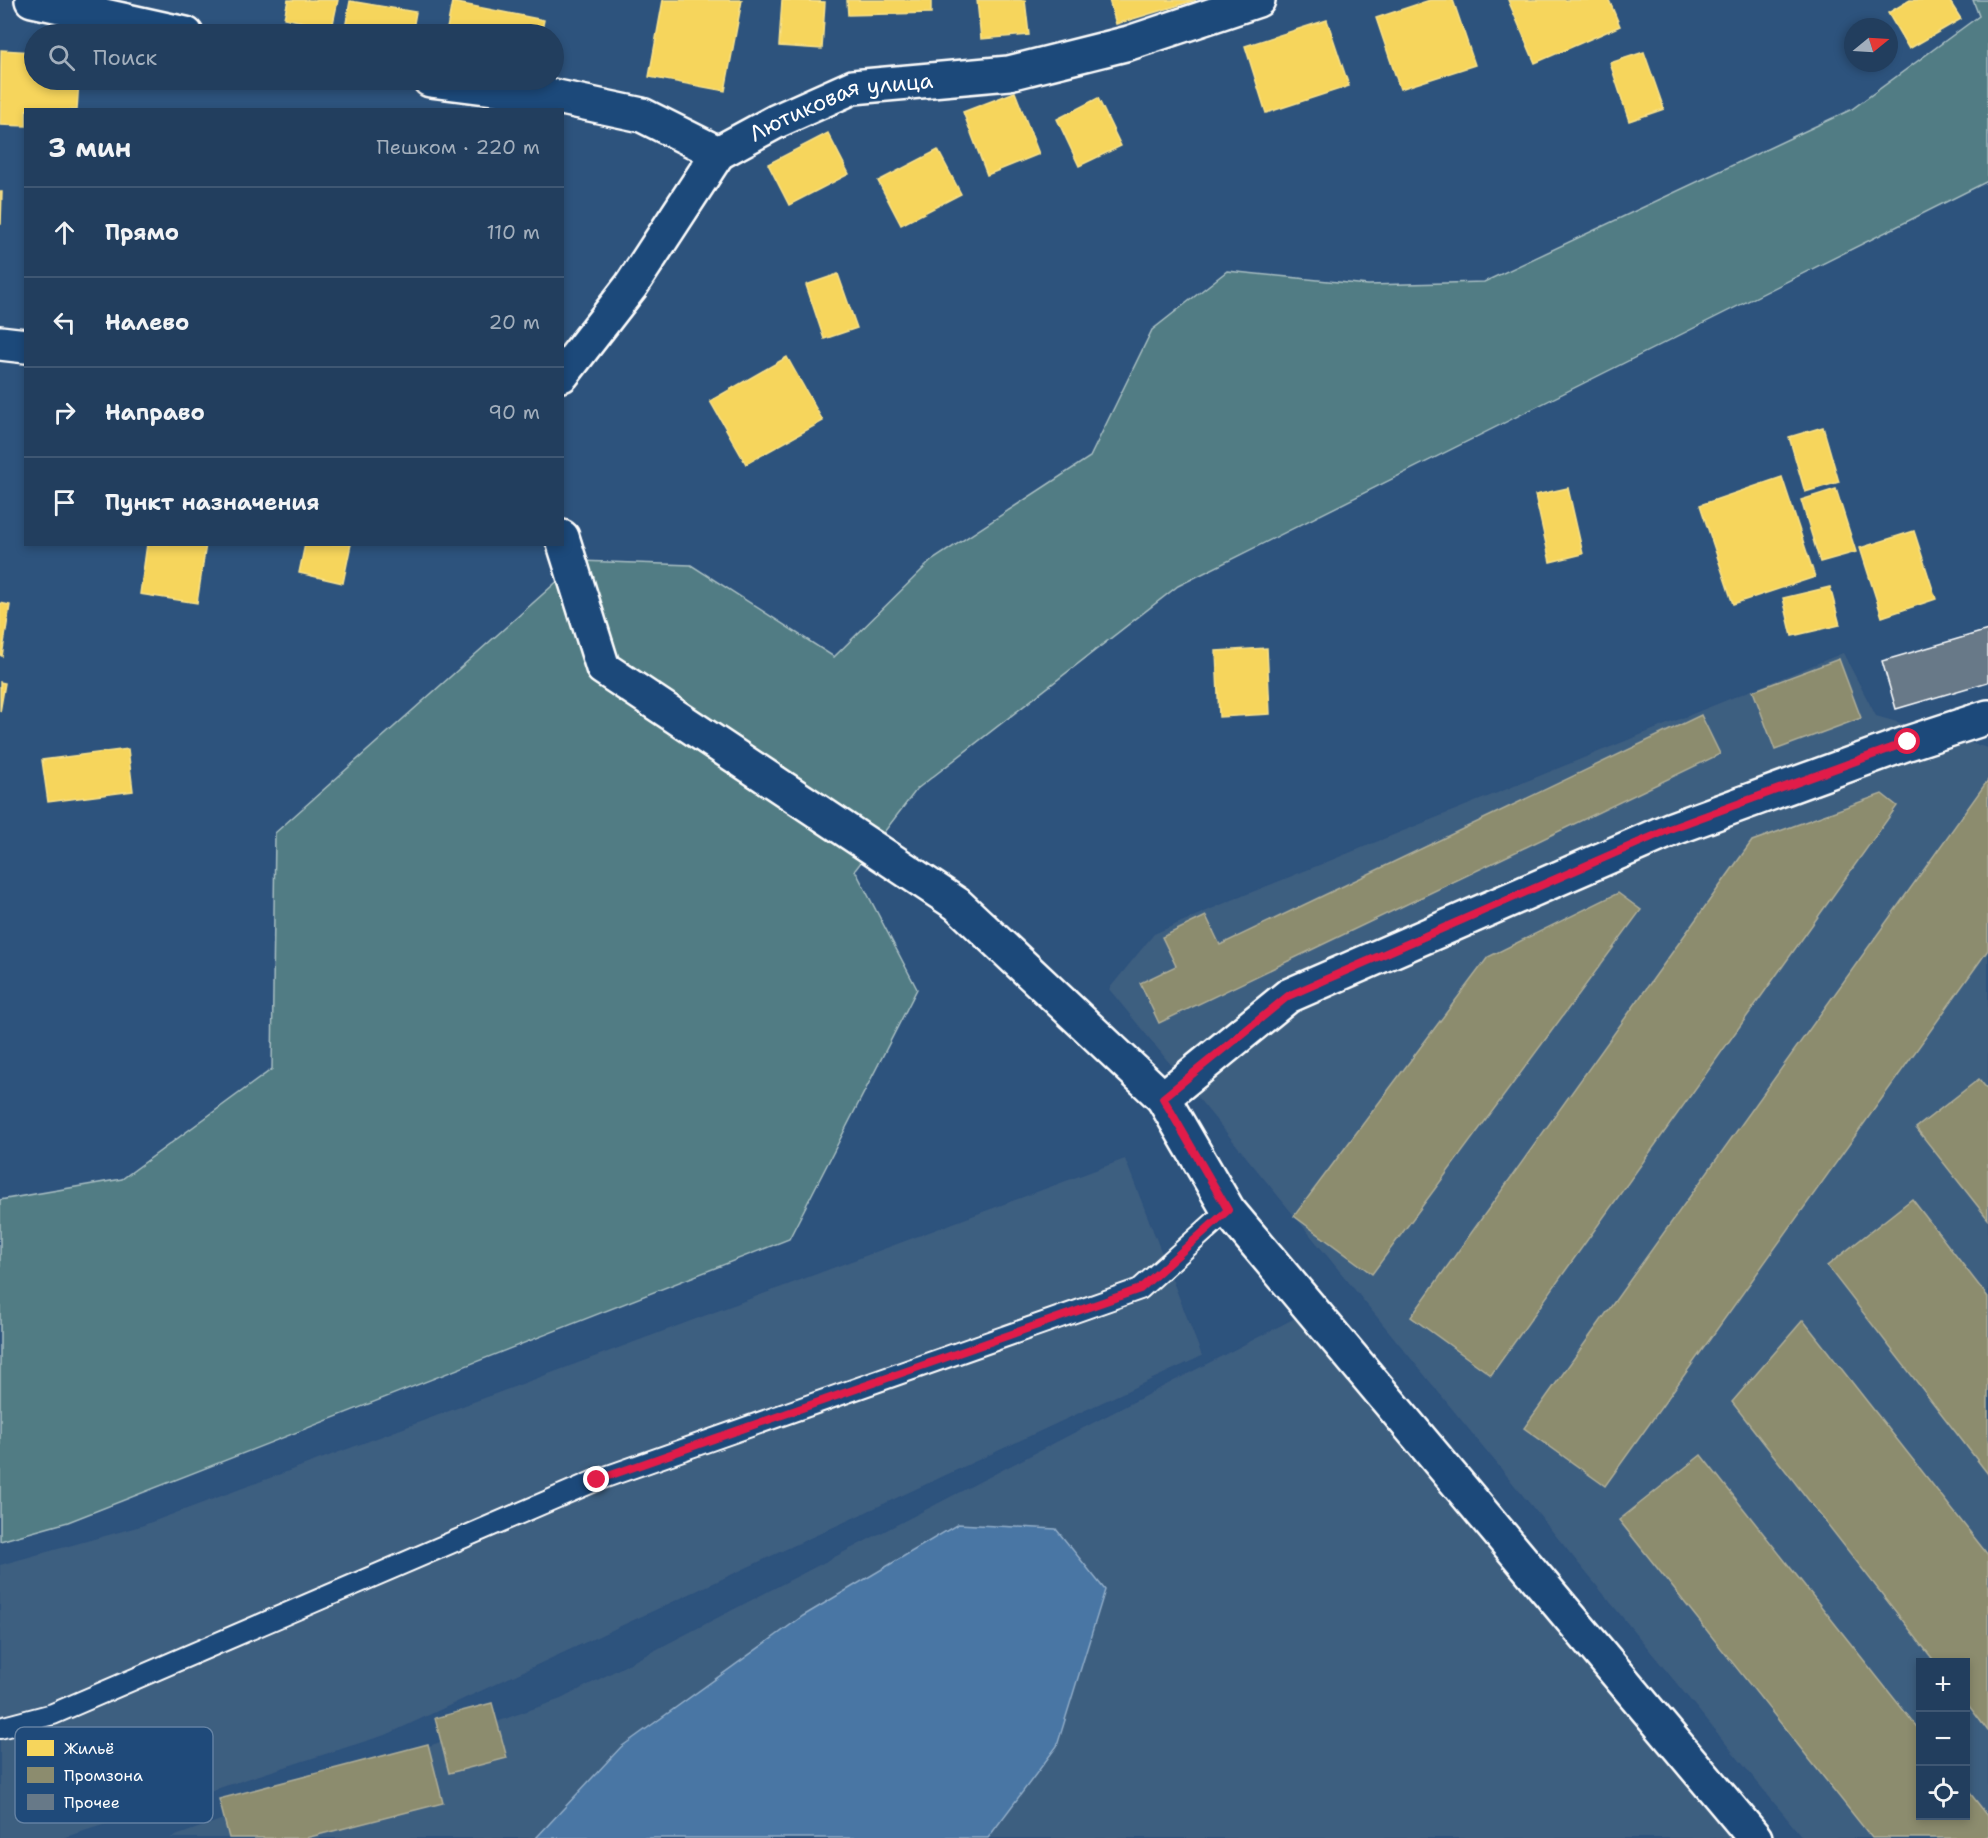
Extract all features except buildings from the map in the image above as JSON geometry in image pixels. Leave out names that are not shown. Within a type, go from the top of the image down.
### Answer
[{"type":"street","points":[[32,0],[141,24]]},
{"type":"street","name":"Лютиковая улица","points":[[718,153],[777,121],[853,87],[1009,73],[1129,43],[1258,0]]},
{"type":"street","points":[[511,90],[543,94],[642,115],[718,153],[631,286],[564,372]]},
{"type":"street","points":[[0,343],[24,346]]},
{"type":"street","points":[[564,543],[603,668],[957,904],[1163,1098],[1228,1210],[1755,1838]]},
{"type":"street","points":[[1163,1098],[1288,996],[1672,828],[1908,742],[1988,717]]},
{"type":"lane","points":[[0,1728],[53,1714],[597,1480],[1140,1289],[1228,1210]]},
{"type":"shaded area","points":[[1843,653],[1876,716],[1988,748],[1988,1838],[1803,1838],[1109,989],[1154,934],[1225,903]]},
{"type":"shaded area","points":[[1125,1159],[1202,1356],[388,1734],[213,1790],[213,1727],[15,1727],[15,1823],[109,1823],[62,1838],[0,1838],[0,1565],[141,1526]]},
{"type":"shaded area","points":[[1326,1302],[1748,1838],[170,1838],[561,1699]]},
{"type":"shaded area","points":[[958,1524],[1056,1529],[1105,1590],[1057,1746],[988,1838],[536,1838],[621,1747],[803,1616]]},
{"type":"green space","points":[[1973,0],[1988,0],[1988,181],[1178,586],[917,789],[855,870],[917,989],[789,1239],[68,1522],[0,1541],[0,1200],[122,1179],[272,1069],[275,833],[580,561],[691,565],[834,657],[931,561],[1090,457],[1152,330],[1227,271],[1368,285],[1484,282],[1852,109],[1979,16]]},
{"type":"route","points":[[597,1480],[1140,1289],[1228,1210],[1163,1098],[1288,996],[1672,828],[1908,742]]}]
